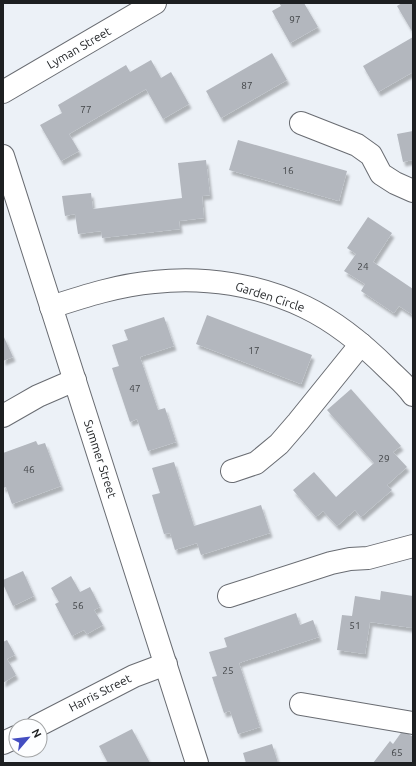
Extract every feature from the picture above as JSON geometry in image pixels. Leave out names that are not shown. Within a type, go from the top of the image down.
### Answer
[{"type":"street","name":"Lyman Street","points":[[3,92],[155,3]]},
{"type":"street","points":[[301,123],[357,145],[371,155],[381,174],[395,183],[413,191]]},
{"type":"street","name":"Summer Street","points":[[3,156],[197,763]]},
{"type":"street","name":"Garden Circle","points":[[51,307],[106,291],[154,282],[177,280],[229,284],[261,291],[305,307],[323,317],[361,344],[412,391]]},
{"type":"street","points":[[232,471],[256,463],[279,444],[361,344]]},
{"type":"street","points":[[3,416],[38,396],[75,380]]},
{"type":"street","points":[[229,596],[331,563],[350,559],[368,558],[413,546]]},
{"type":"street","name":"Harris Street","points":[[48,720],[134,676],[166,664]]},
{"type":"street","points":[[301,704],[413,723]]},
{"type":"building","points":[[279,3],[304,3],[318,27],[290,43],[272,11],[281,6]]},
{"type":"building","points":[[402,3],[413,3],[413,33],[397,6]]},
{"type":"building","points":[[413,37],[413,72],[378,92],[363,66]]},
{"type":"building","points":[[272,53],[287,80],[221,118],[206,91]]},
{"type":"building","points":[[151,60],[161,78],[171,72],[189,104],[163,119],[146,89],[69,134],[79,151],[61,161],[40,125],[62,113],[58,105],[126,65],[130,72]]},
{"type":"building","points":[[413,131],[413,160],[403,162],[397,134]]},
{"type":"building","points":[[238,140],[347,171],[339,201],[229,170]]},
{"type":"building","points":[[206,160],[210,195],[202,196],[204,218],[179,221],[180,229],[102,238],[101,231],[78,234],[75,214],[65,216],[62,196],[91,193],[93,209],[182,198],[178,163]]},
{"type":"building","points":[[368,217],[392,233],[373,262],[413,289],[413,315],[399,306],[394,313],[361,291],[365,284],[344,271],[356,254],[347,248]]},
{"type":"building","points":[[207,315],[312,355],[301,384],[196,344]]},
{"type":"building","points":[[164,317],[174,346],[140,357],[158,410],[165,408],[176,442],[148,451],[137,419],[130,422],[112,368],[119,366],[112,345],[128,340],[124,330]]},
{"type":"building","points":[[3,335],[13,357],[3,361]]},
{"type":"building","points":[[351,389],[401,446],[393,452],[407,467],[387,485],[392,490],[361,517],[355,510],[337,526],[323,511],[316,517],[293,490],[314,472],[336,497],[374,463],[327,410]]},
{"type":"building","points":[[36,441],[38,445],[45,443],[61,486],[12,504],[6,487],[3,488],[3,453]]},
{"type":"building","points":[[174,462],[194,526],[261,505],[270,533],[201,555],[197,543],[175,550],[170,533],[164,534],[152,495],[160,493],[152,468]]},
{"type":"building","points":[[23,571],[34,596],[13,606],[3,584],[3,580]]},
{"type":"building","points":[[71,576],[80,592],[90,587],[100,607],[94,610],[103,625],[87,634],[84,630],[72,636],[55,604],[59,602],[51,588]]},
{"type":"building","points":[[381,591],[413,596],[413,628],[370,622],[365,654],[337,650],[342,615],[352,616],[355,596],[380,600]]},
{"type":"building","points":[[296,613],[300,625],[313,620],[319,637],[239,663],[260,727],[238,734],[230,711],[224,713],[212,677],[217,676],[209,652],[227,647],[224,638]]},
{"type":"building","points":[[7,640],[15,655],[7,659],[16,675],[3,683],[3,642]]},
{"type":"building","points":[[132,729],[150,763],[108,763],[99,746]]},
{"type":"building","points":[[403,730],[413,737],[413,760],[411,763],[373,763],[390,741],[393,744]]},
{"type":"building","points":[[272,744],[278,763],[246,763],[243,753]]}]
